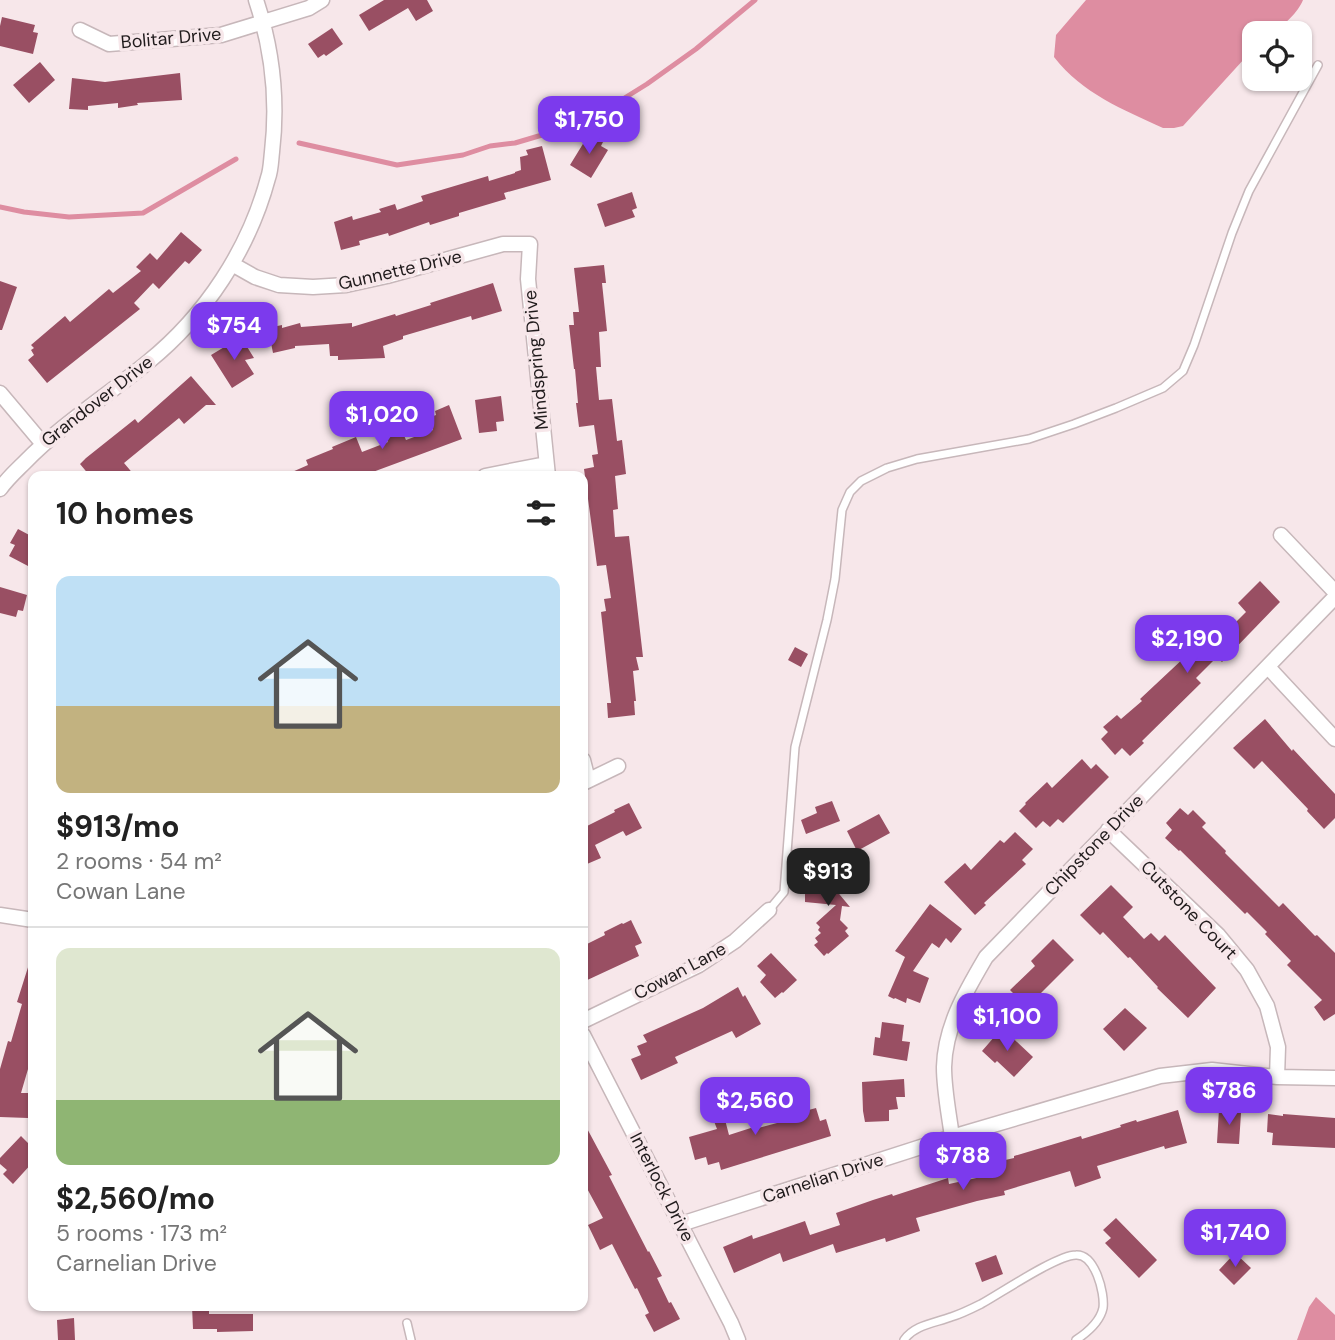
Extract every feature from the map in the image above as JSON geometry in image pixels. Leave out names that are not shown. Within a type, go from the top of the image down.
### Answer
[{"type":"street","name":"Grandover Drive","points":[[0,489],[43,444],[150,360],[180,332],[211,296],[252,226],[269,176],[275,129],[273,73],[264,23],[256,0]]},
{"type":"street","name":"Bolitar Drive","points":[[80,30],[109,44],[221,35],[309,8],[322,0]]},
{"type":"street","name":"Gunnette Drive","points":[[232,264],[255,277],[279,285],[346,285],[503,244],[530,244]]},
{"type":"street","name":"Mindspring Drive","points":[[530,244],[528,279],[547,470]]},
{"type":"street","points":[[0,393],[43,444]]},
{"type":"street","points":[[1281,535],[1335,595]]},
{"type":"street","name":"Chipstone Drive","points":[[952,1137],[944,1068],[948,1034],[964,994],[986,957],[1335,595]]},
{"type":"street","points":[[1268,667],[1335,739]]},
{"type":"street","points":[[588,781],[618,766]]},
{"type":"street","name":"Cutstone Court","points":[[1108,830],[1218,935],[1247,970],[1270,1016],[1278,1047],[1277,1077]]},
{"type":"street","name":"Cowan Lane","points":[[588,1019],[699,965],[735,941],[769,910]]},
{"type":"street","points":[[0,915],[28,919]]},
{"type":"street","name":"Interlock Drive","points":[[588,1045],[738,1340]]},
{"type":"street","name":"Carnelian Drive","points":[[681,1224],[952,1137],[1160,1076],[1212,1070],[1277,1077],[1335,1078]]},
{"type":"lane","points":[[769,910],[784,892],[795,747],[827,620],[835,579],[842,510],[850,492],[861,481],[887,468],[917,459],[1029,439],[1074,424],[1163,387],[1183,371],[1249,191],[1318,65]]},
{"type":"lane","points":[[904,1340],[919,1327],[954,1316],[1045,1267],[1077,1255],[1085,1257],[1098,1276],[1102,1285],[1102,1308],[1097,1322],[1076,1340]]},
{"type":"lane","points":[[407,1323],[411,1340]]},
{"type":"shaded area","points":[[1086,0],[1303,0],[1288,21],[1242,21],[1242,61],[1183,126],[1174,128],[1163,128],[1090,91],[1054,57],[1056,35]]},
{"type":"shaded area","points":[[1316,1297],[1335,1315],[1335,1340],[1297,1340],[1309,1307]]},
{"type":"building","points":[[384,0],[427,0],[433,11],[416,21],[408,8],[369,31],[359,15]]},
{"type":"building","points":[[2,17],[35,25],[33,32],[38,33],[33,54],[0,46]]},
{"type":"building","points":[[332,28],[343,44],[326,56],[324,54],[318,58],[308,44]]},
{"type":"building","points":[[40,62],[55,80],[29,103],[13,85]]},
{"type":"building","points":[[180,73],[182,100],[137,103],[138,105],[118,108],[118,103],[88,106],[88,110],[69,109],[72,78],[105,82]]},
{"type":"building","points":[[589,134],[603,142],[601,146],[608,150],[591,178],[570,165]]},
{"type":"building","points":[[542,146],[551,180],[504,193],[506,199],[459,213],[459,216],[430,225],[429,222],[389,236],[388,233],[359,241],[360,245],[341,250],[334,222],[352,216],[353,220],[381,212],[379,209],[395,204],[397,210],[423,201],[421,196],[488,176],[489,181],[515,173],[521,170],[520,157],[528,155],[526,150]]},
{"type":"building","points":[[632,192],[637,208],[632,210],[635,217],[605,227],[597,204]]},
{"type":"building","points":[[181,232],[202,250],[189,264],[185,261],[159,289],[153,283],[134,303],[140,309],[47,383],[28,360],[34,355],[31,345],[65,316],[70,322],[109,289],[113,293],[141,271],[136,267],[150,253],[157,260]]},
{"type":"building","points":[[604,265],[606,283],[602,283],[607,331],[599,332],[601,367],[596,367],[599,400],[612,399],[617,441],[622,440],[626,474],[615,476],[618,509],[613,510],[615,537],[629,536],[643,657],[636,657],[639,670],[633,671],[635,715],[608,718],[607,703],[611,703],[601,612],[606,611],[604,599],[611,598],[606,565],[597,566],[588,499],[588,471],[584,469],[594,467],[592,455],[598,454],[594,425],[579,427],[576,403],[569,325],[574,325],[573,312],[579,312],[574,268]]},
{"type":"building","points":[[0,281],[17,287],[2,330],[0,330]]},
{"type":"building","points":[[493,283],[502,311],[472,320],[471,316],[403,336],[403,339],[383,346],[385,358],[338,360],[338,356],[330,356],[329,344],[295,346],[273,353],[268,328],[282,325],[282,328],[300,323],[301,327],[352,323],[352,327],[395,314],[396,316]]},
{"type":"building","points":[[241,337],[254,358],[245,360],[254,374],[232,388],[211,355]]},
{"type":"building","points":[[191,376],[216,405],[206,405],[184,424],[179,418],[124,463],[131,471],[86,471],[80,464],[135,419],[138,423]]},
{"type":"building","points":[[501,396],[504,421],[496,422],[497,431],[479,433],[475,400]]},
{"type":"building","points":[[449,405],[462,439],[376,471],[294,471],[308,465],[306,460],[356,437],[362,452],[388,442],[386,438],[402,431],[406,440],[433,430],[428,418],[436,415],[435,411]]},
{"type":"building","points":[[18,529],[28,534],[28,566],[9,556],[15,545],[10,543]]},
{"type":"building","points":[[1260,581],[1280,602],[1222,662],[1217,657],[1196,678],[1201,683],[1130,756],[1122,748],[1115,755],[1101,739],[1108,732],[1103,727],[1117,715],[1121,719],[1142,701],[1140,699],[1218,623],[1227,631],[1246,612],[1238,603]]},
{"type":"building","points":[[0,587],[27,595],[23,611],[18,610],[16,617],[0,613]]},
{"type":"building","points":[[795,647],[808,654],[801,667],[788,660]]},
{"type":"building","points":[[1265,719],[1335,794],[1335,818],[1324,829],[1262,761],[1254,769],[1233,748]]},
{"type":"building","points":[[1082,759],[1091,769],[1096,764],[1109,777],[1063,823],[1058,819],[1050,827],[1043,821],[1036,828],[1019,811],[1047,782],[1052,788]]},
{"type":"building","points":[[832,801],[840,821],[806,834],[801,820],[817,813],[815,807]]},
{"type":"building","points":[[629,803],[642,828],[626,836],[623,831],[595,845],[601,858],[588,864],[588,826],[615,812],[614,810]]},
{"type":"building","points":[[1180,808],[1188,815],[1193,810],[1206,823],[1202,827],[1225,853],[1279,907],[1283,903],[1335,953],[1335,1014],[1324,1021],[1314,1007],[1322,1000],[1287,965],[1291,961],[1265,934],[1267,932],[1165,838],[1172,830],[1166,823]]},
{"type":"building","points":[[879,814],[890,833],[857,851],[847,831]]},
{"type":"building","points":[[1015,832],[1033,849],[1022,860],[1026,864],[984,903],[986,905],[975,915],[944,882],[965,863],[971,870],[1000,840],[1004,843]]},
{"type":"building","points":[[837,864],[848,880],[835,889],[850,907],[842,906],[840,920],[848,928],[845,931],[849,936],[824,956],[814,945],[818,942],[815,938],[821,933],[816,923],[836,905],[805,902],[805,880],[816,871],[819,877]]},
{"type":"building","points":[[1111,885],[1133,907],[1123,917],[1144,939],[1151,933],[1159,941],[1165,935],[1216,988],[1188,1018],[1130,957],[1103,932],[1100,935],[1080,915]]},
{"type":"building","points":[[930,904],[962,929],[951,943],[946,938],[939,948],[932,943],[913,971],[929,978],[920,1003],[907,998],[906,1003],[888,996],[905,957],[895,951]]},
{"type":"building","points":[[631,920],[642,943],[635,946],[639,956],[588,980],[588,944],[605,935],[604,932]]},
{"type":"building","points":[[1053,939],[1074,960],[1041,993],[1047,999],[1033,1013],[1030,1010],[1018,1021],[1004,1006],[1015,995],[1010,990],[1035,966],[1031,961]]},
{"type":"building","points":[[771,953],[797,980],[775,998],[760,982],[766,975],[757,966]]},
{"type":"building","points":[[28,967],[28,1069],[21,1093],[28,1093],[28,1118],[0,1117],[0,1069],[22,1004],[17,1002]]},
{"type":"building","points":[[738,987],[761,1024],[736,1038],[732,1031],[675,1057],[678,1063],[641,1080],[631,1059],[641,1055],[637,1046],[647,1042],[643,1035],[703,1008]]},
{"type":"building","points":[[1125,1008],[1147,1028],[1124,1051],[1103,1029]]},
{"type":"building","points":[[882,1022],[904,1025],[902,1041],[910,1042],[907,1061],[873,1055],[875,1037],[880,1038]]},
{"type":"building","points":[[1002,1028],[1033,1057],[1014,1077],[982,1051]]},
{"type":"building","points":[[904,1079],[905,1097],[896,1097],[898,1109],[889,1110],[889,1121],[865,1122],[862,1082]]},
{"type":"building","points":[[718,1093],[729,1135],[792,1119],[790,1115],[816,1108],[820,1121],[826,1119],[831,1136],[721,1170],[719,1162],[708,1165],[706,1157],[695,1160],[689,1137],[717,1129],[705,1098]]},
{"type":"building","points":[[1219,1109],[1241,1113],[1239,1144],[1217,1143]]},
{"type":"building","points":[[1178,1110],[1187,1143],[1165,1149],[1164,1146],[1097,1166],[1101,1178],[1075,1187],[1070,1171],[1004,1191],[1005,1195],[916,1218],[920,1231],[886,1242],[885,1238],[836,1253],[833,1244],[783,1262],[780,1253],[734,1273],[723,1247],[752,1235],[753,1239],[805,1221],[810,1235],[840,1225],[836,1213],[873,1200],[948,1178],[949,1184],[981,1177],[979,1166]]},
{"type":"building","points":[[1268,1114],[1335,1118],[1335,1148],[1272,1145],[1273,1133],[1267,1132]]},
{"type":"building","points":[[588,1130],[662,1276],[657,1278],[669,1303],[671,1302],[680,1319],[654,1332],[645,1315],[649,1313],[612,1244],[600,1250],[588,1225],[603,1218],[588,1190]]},
{"type":"building","points":[[21,1136],[28,1143],[28,1168],[13,1184],[3,1174],[7,1170],[0,1164],[0,1158]]},
{"type":"building","points":[[1116,1218],[1157,1260],[1139,1278],[1105,1243],[1111,1238],[1103,1230]]},
{"type":"building","points":[[1235,1253],[1251,1268],[1234,1285],[1219,1270]]},
{"type":"building","points":[[996,1255],[1003,1274],[982,1282],[975,1263]]},
{"type":"building","points":[[192,1311],[209,1311],[209,1314],[253,1314],[253,1331],[217,1332],[217,1329],[193,1329]]},
{"type":"building","points":[[74,1318],[75,1340],[58,1340],[57,1320]]},
{"type":"waterway","points":[[299,143],[397,165],[463,155],[586,122],[696,49],[755,0]]},
{"type":"waterway","points":[[0,207],[69,217],[143,213],[236,159]]}]
